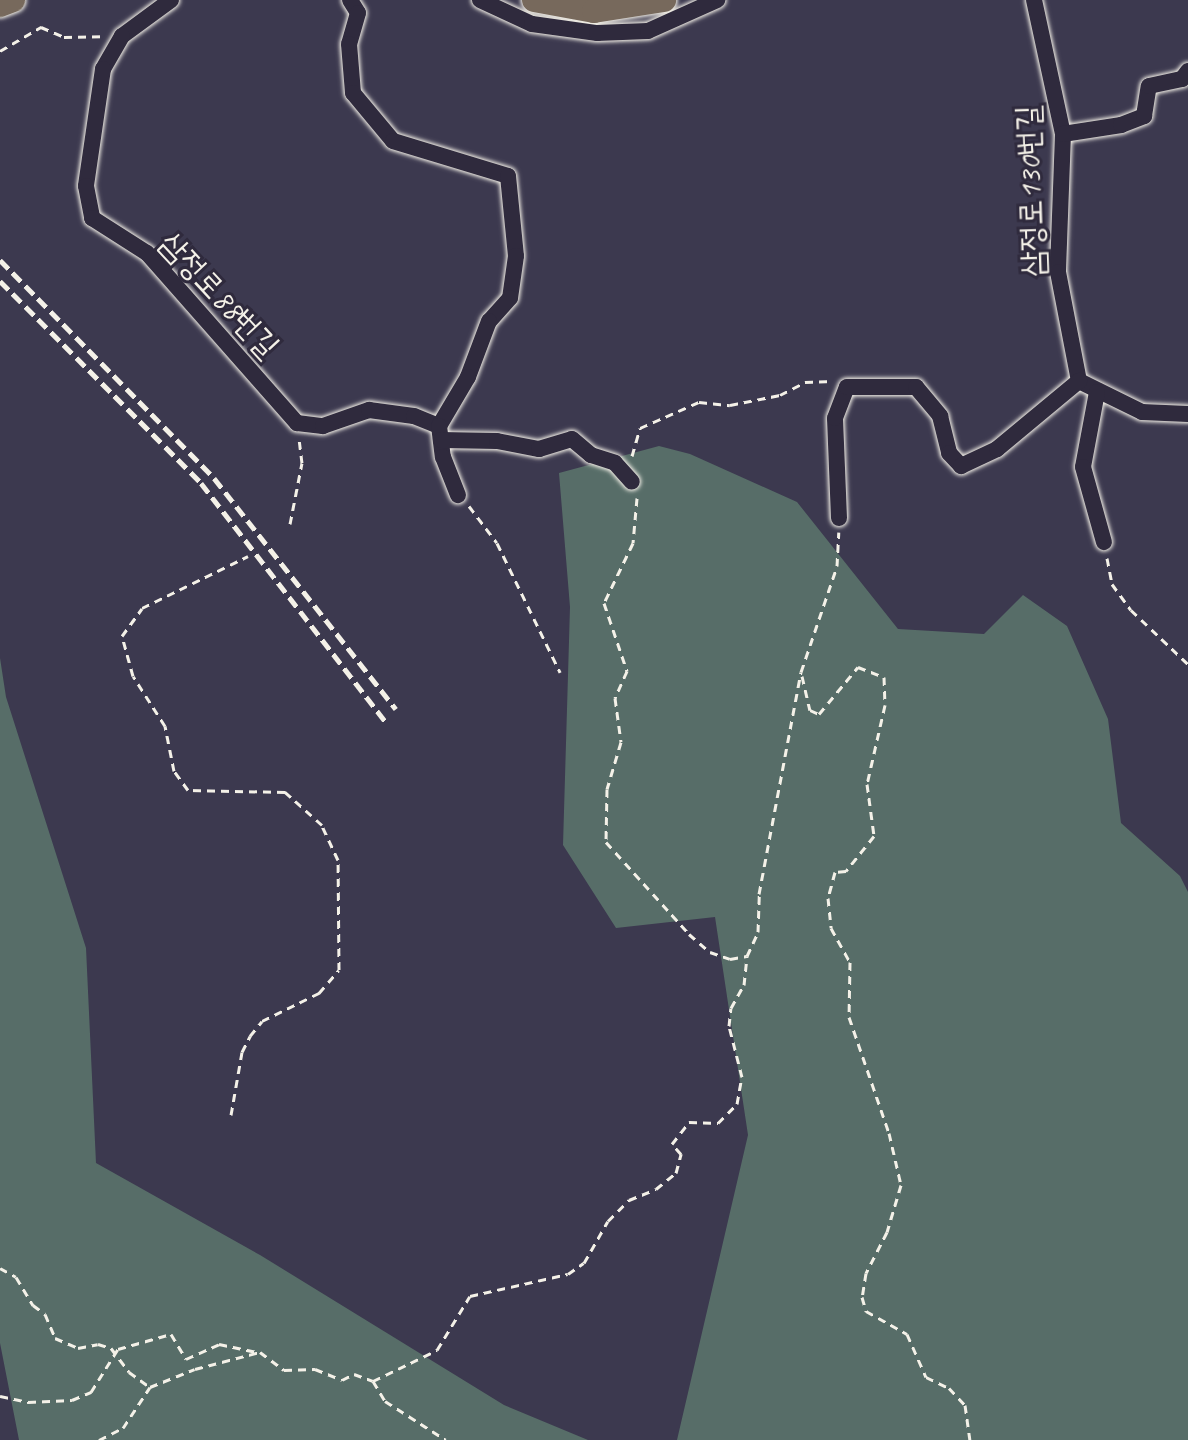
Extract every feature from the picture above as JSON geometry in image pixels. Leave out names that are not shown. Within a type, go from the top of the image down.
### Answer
[{"type":"highway","points":[[0,5],[13,0]]},
{"type":"highway","points":[[534,0],[594,11],[664,0]]},
{"type":"street","points":[[350,0],[358,13],[349,44],[353,93],[393,141],[508,176],[516,256],[510,298],[489,321],[468,377],[440,433],[458,495]]},
{"type":"street","points":[[480,0],[532,24],[597,33],[648,31],[717,0]]},
{"type":"street","name":"삼정로130번길","points":[[1034,0],[1063,134],[1058,272],[1079,381]]},
{"type":"street","name":"삼정로88번길","points":[[168,1],[122,36],[103,69],[86,186],[92,218],[147,253],[297,423]]},
{"type":"street","points":[[1063,134],[1121,125],[1144,116],[1149,86],[1182,79],[1188,71]]},
{"type":"street","points":[[839,518],[835,418],[847,387],[860,384],[916,387],[940,416],[949,453],[961,466],[997,449],[1079,381],[1142,412],[1188,414]]},
{"type":"street","points":[[1097,392],[1083,467],[1104,542]]},
{"type":"street","points":[[297,423],[323,426],[369,410],[414,416],[440,433],[539,449],[572,439],[591,455],[615,463],[632,482]]},
{"type":"path","points":[[0,51],[41,27],[64,37],[122,36]]},
{"type":"path","points":[[747,956],[730,959],[710,952],[606,842],[607,789],[621,742],[615,698],[627,671],[604,603],[636,531],[629,469],[640,428],[699,402],[730,405],[780,395],[805,382],[860,384]]},
{"type":"path","points":[[290,524],[302,463],[297,423]]},
{"type":"path","points":[[458,495],[497,543],[560,672]]},
{"type":"path","points":[[373,1381],[437,1350],[470,1296],[568,1274],[584,1263],[608,1221],[629,1200],[656,1189],[676,1173],[681,1154],[672,1144],[689,1122],[718,1123],[737,1104],[742,1077],[729,1026],[731,1008],[744,985],[747,956],[758,932],[759,894],[801,672],[837,566],[839,518]]},
{"type":"path","points":[[1104,542],[1112,584],[1188,664]]},
{"type":"path","points":[[231,1115],[242,1052],[250,1036],[262,1021],[319,993],[339,970],[338,860],[322,825],[285,792],[188,790],[174,771],[165,726],[133,676],[122,636],[142,608],[248,556]]},
{"type":"path","points":[[801,672],[810,710],[819,714],[858,667],[884,677],[885,705],[867,784],[874,836],[846,871],[835,872],[828,898],[831,928],[850,962],[849,1017],[875,1088],[901,1185],[887,1232],[866,1273],[862,1297],[866,1311],[907,1334],[926,1377],[949,1388],[965,1405],[970,1440]]},
{"type":"path","points":[[0,1268],[16,1277],[33,1305],[45,1314],[55,1338],[78,1348],[98,1344],[118,1356],[150,1387]]},
{"type":"path","points":[[118,1356],[118,1349],[171,1334],[186,1359],[219,1344],[260,1352],[284,1370],[315,1369],[342,1380],[354,1374],[373,1381],[385,1401],[446,1440]]},
{"type":"path","points":[[99,1440],[123,1428],[150,1387],[195,1369],[260,1352]]},
{"type":"path","points":[[0,1396],[28,1402],[72,1400],[91,1392],[105,1365],[118,1356]]},
{"type":"green space","points":[[659,446],[690,454],[797,502],[898,629],[984,634],[1023,595],[1067,626],[1108,719],[1121,823],[1180,876],[1188,892],[1188,1440],[677,1440],[748,1135],[715,917],[616,928],[563,845],[570,607],[559,473]]},
{"type":"green space","points":[[0,658],[6,697],[86,948],[96,1163],[260,1255],[504,1405],[588,1440],[19,1440],[0,1343]]},
{"type":"railway","points":[[0,260],[214,478],[396,709]]},
{"type":"railway","points":[[0,281],[201,483],[387,724]]}]
